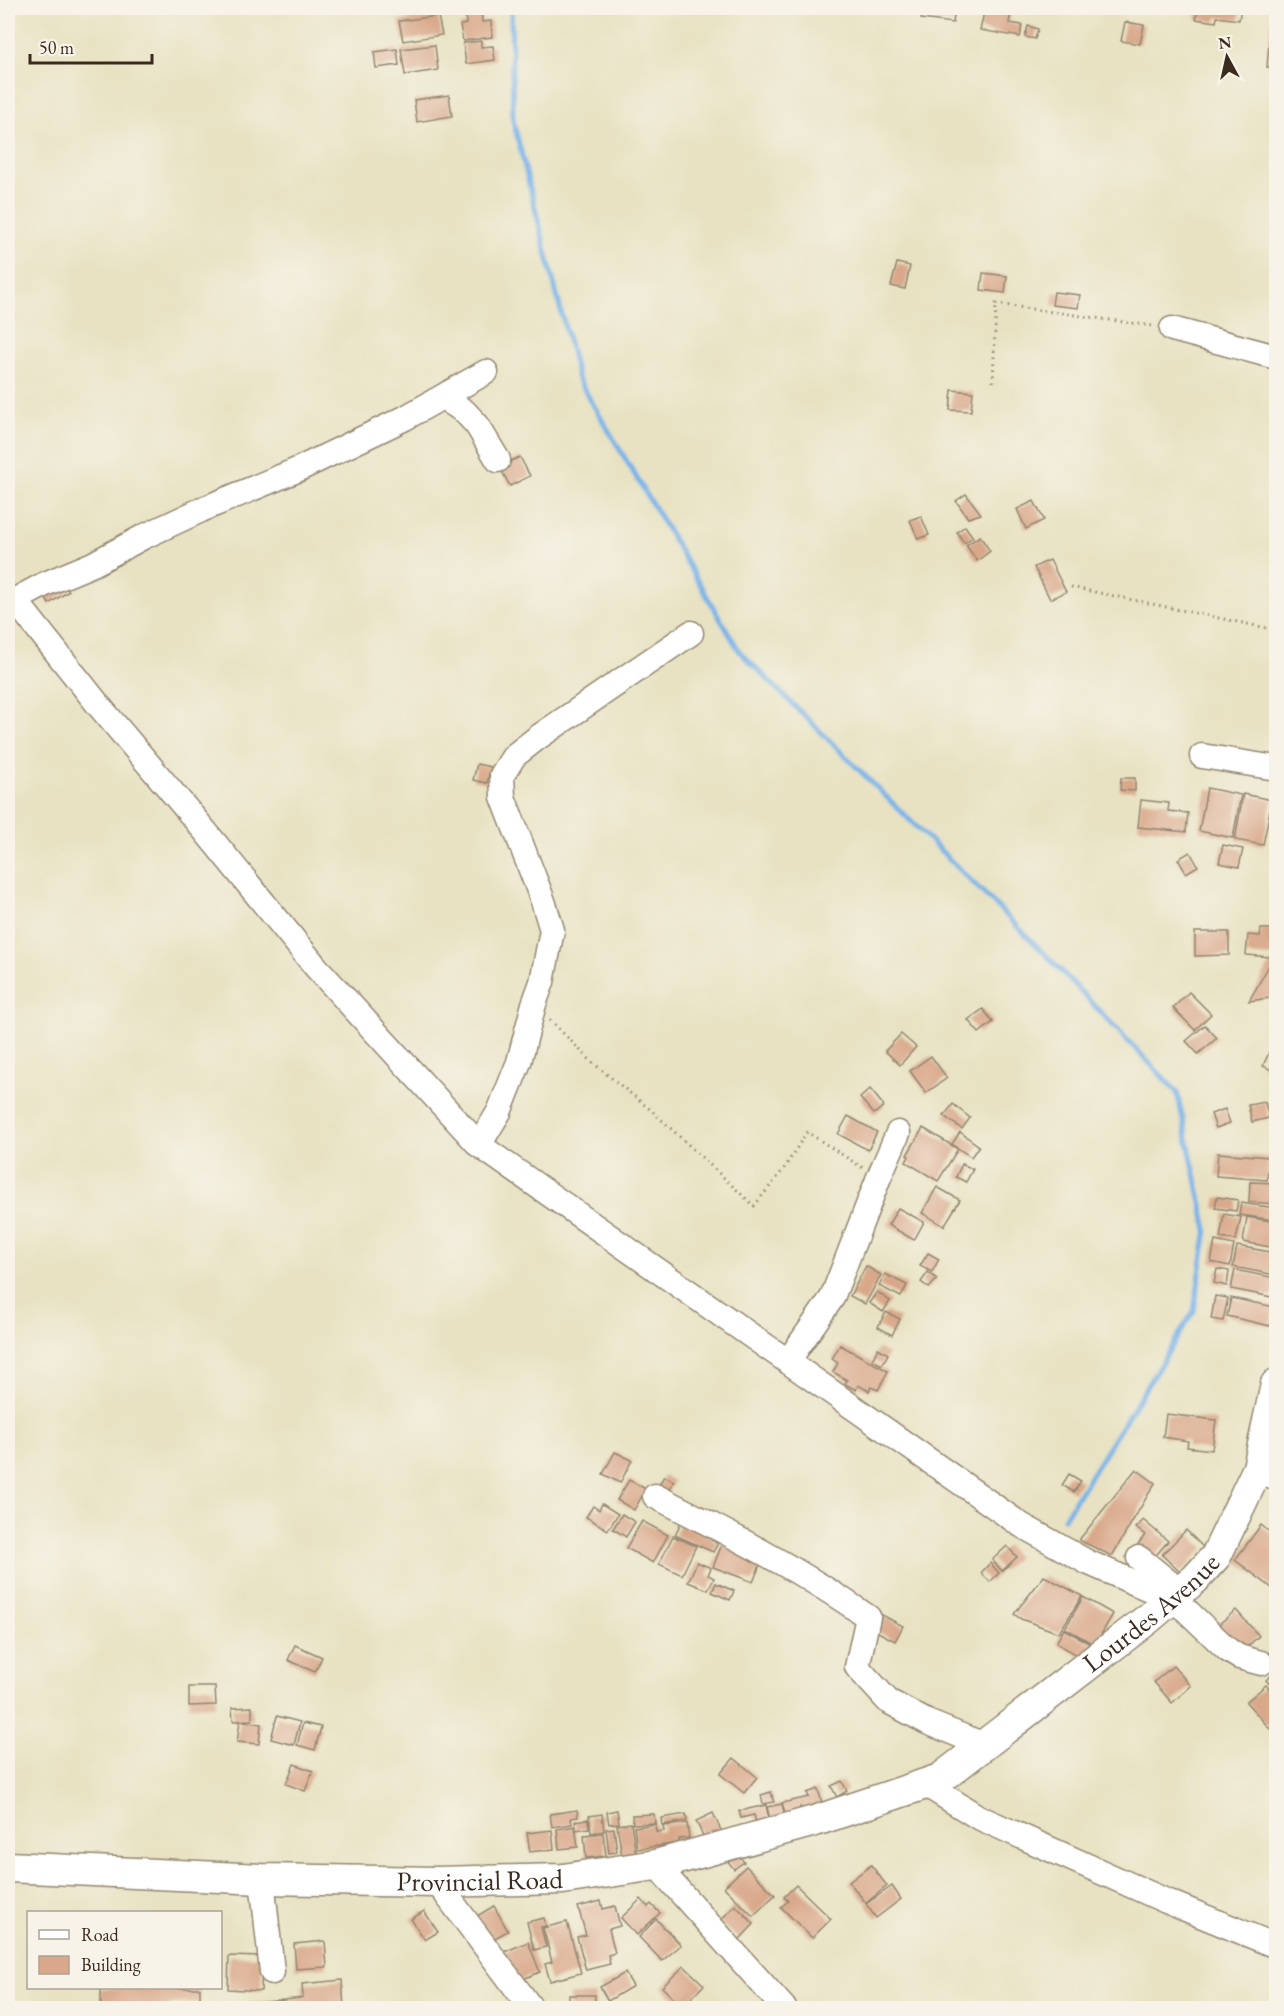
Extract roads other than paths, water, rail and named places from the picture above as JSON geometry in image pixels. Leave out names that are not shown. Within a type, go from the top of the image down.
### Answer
[{"type":"main road","name":"Lourdes Avenue","points":[[932,1782],[984,1745],[1176,1595],[1216,1556],[1267,1473],[1276,1384]]},
{"type":"main road","name":"Provincial Road","points":[[8,1867],[262,1879],[437,1882],[563,1879],[656,1865],[818,1820],[932,1782]]},
{"type":"street","points":[[1172,329],[1276,357]]},
{"type":"street","points":[[486,372],[405,418],[307,465],[201,510],[11,602],[205,831],[316,967],[479,1145],[1021,1525],[1087,1562],[1176,1595]]},
{"type":"street","points":[[443,397],[465,412],[498,460]]},
{"type":"street","points":[[479,1145],[499,1112],[519,1062],[542,982],[552,930],[503,798],[502,775],[514,756],[537,738],[691,633]]},
{"type":"street","points":[[1202,756],[1276,768]]},
{"type":"street","points":[[788,1361],[832,1298],[898,1133]]},
{"type":"street","points":[[655,1496],[758,1549],[868,1617],[857,1667],[888,1701],[927,1722],[984,1745]]},
{"type":"street","points":[[1139,1558],[1176,1595],[1186,1610],[1228,1650],[1261,1663]]},
{"type":"street","points":[[932,1782],[978,1817],[1166,1901],[1276,1946]]},
{"type":"street","points":[[656,1865],[784,2008]]},
{"type":"street","points":[[262,1879],[272,1972]]},
{"type":"street","points":[[437,1882],[531,2008]]},
{"type":"waterway","points":[[511,8],[513,120],[578,379],[740,652],[1043,952],[1177,1092],[1207,1229],[1194,1311],[1064,1518]]}]
